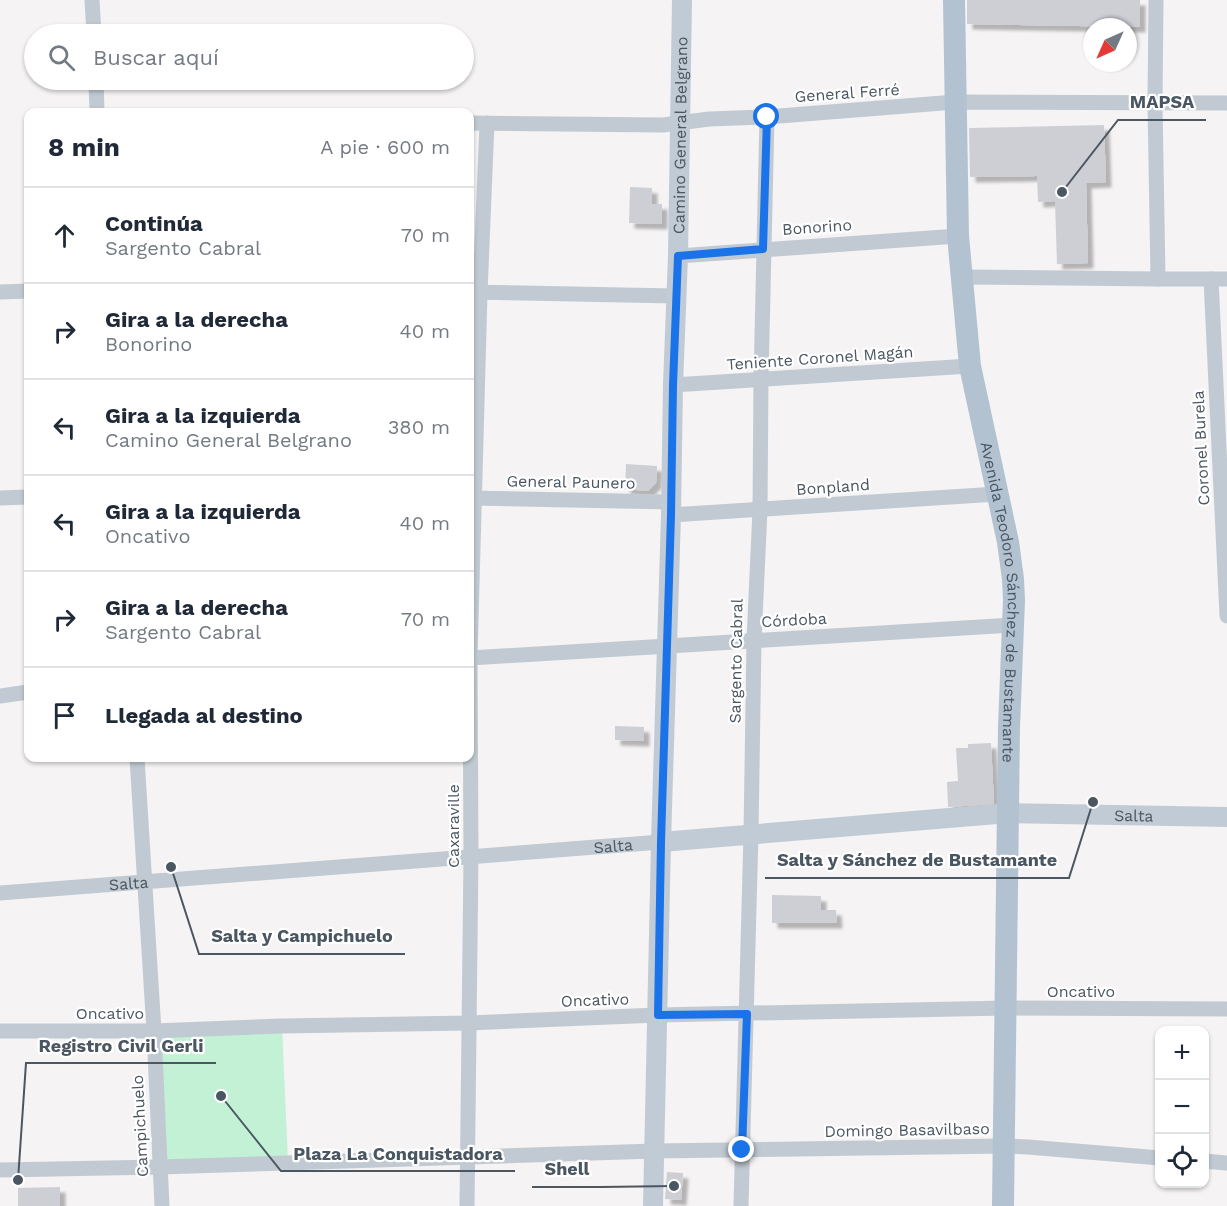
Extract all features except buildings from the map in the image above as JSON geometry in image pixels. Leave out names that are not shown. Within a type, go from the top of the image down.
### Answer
[{"type":"main road","name":"Avenida Teodoro Sánchez de Bustamante","points":[[954,0],[958,236],[970,366],[1008,542],[1013,579],[1009,727],[1004,1206]]},
{"type":"street","points":[[92,0],[93,24]]},
{"type":"street","name":"Camino General Belgrano","points":[[653,1206],[678,256],[682,0]]},
{"type":"street","points":[[1156,0],[1158,279]]},
{"type":"street","points":[[96,90],[97,108]]},
{"type":"street","name":"General Ferré","points":[[474,123],[663,125],[709,119],[767,117],[956,102],[1227,104]]},
{"type":"street","name":"Sargento Cabral","points":[[741,1206],[754,640],[760,510],[767,117]]},
{"type":"street","name":"Caxaraville","points":[[474,361],[475,293],[488,123]]},
{"type":"street","name":"Bonorino","points":[[678,256],[958,236]]},
{"type":"street","points":[[962,277],[1227,279]]},
{"type":"street","name":"Coronel Burela","points":[[1211,279],[1226,551],[1227,616]]},
{"type":"street","points":[[0,292],[24,291]]},
{"type":"street","points":[[475,293],[676,296]]},
{"type":"street","name":"Teniente Coronel Magán","points":[[673,385],[970,366]]},
{"type":"street","name":"Bonpland","points":[[671,509],[760,510],[997,494]]},
{"type":"street","points":[[0,498],[24,497]]},
{"type":"street","name":"General Paunero","points":[[474,498],[671,509]]},
{"type":"street","name":"Córdoba","points":[[474,658],[1013,625]]},
{"type":"street","points":[[0,696],[24,693]]},
{"type":"street","name":"Campichuelo","points":[[137,762],[162,1206]]},
{"type":"street","name":"Caxaraville","points":[[467,1206],[471,762]]},
{"type":"street","name":"Salta","points":[[0,894],[1009,813],[1227,816]]},
{"type":"street","name":"Oncativo","points":[[0,1032],[154,1031],[469,1023],[658,1015],[1006,1008],[1227,1009]]},
{"type":"street","name":"Domingo Basavilbaso","points":[[0,1170],[655,1151],[1004,1146],[1155,1158]]},
{"type":"street","points":[[1209,1161],[1227,1163]]},
{"type":"green space","points":[[282,1026],[288,1162],[160,1167],[154,1031]]},
{"type":"place","name":"MAPSA","points":[[1062,192]]},
{"type":"place","name":"Salta y Sánchez de Bustamante","points":[[1093,802]]},
{"type":"place","name":"Salta y Campichuelo","points":[[171,867]]},
{"type":"place","name":"Plaza La Conquistadora","points":[[221,1096]]},
{"type":"place","name":"Registro Civil Gerli","points":[[18,1180]]},
{"type":"place","name":"Shell","points":[[674,1186]]},
{"type":"route","points":[[742,1150],[747,1014],[658,1015],[661,842],[678,256],[763,249],[767,117]]}]
